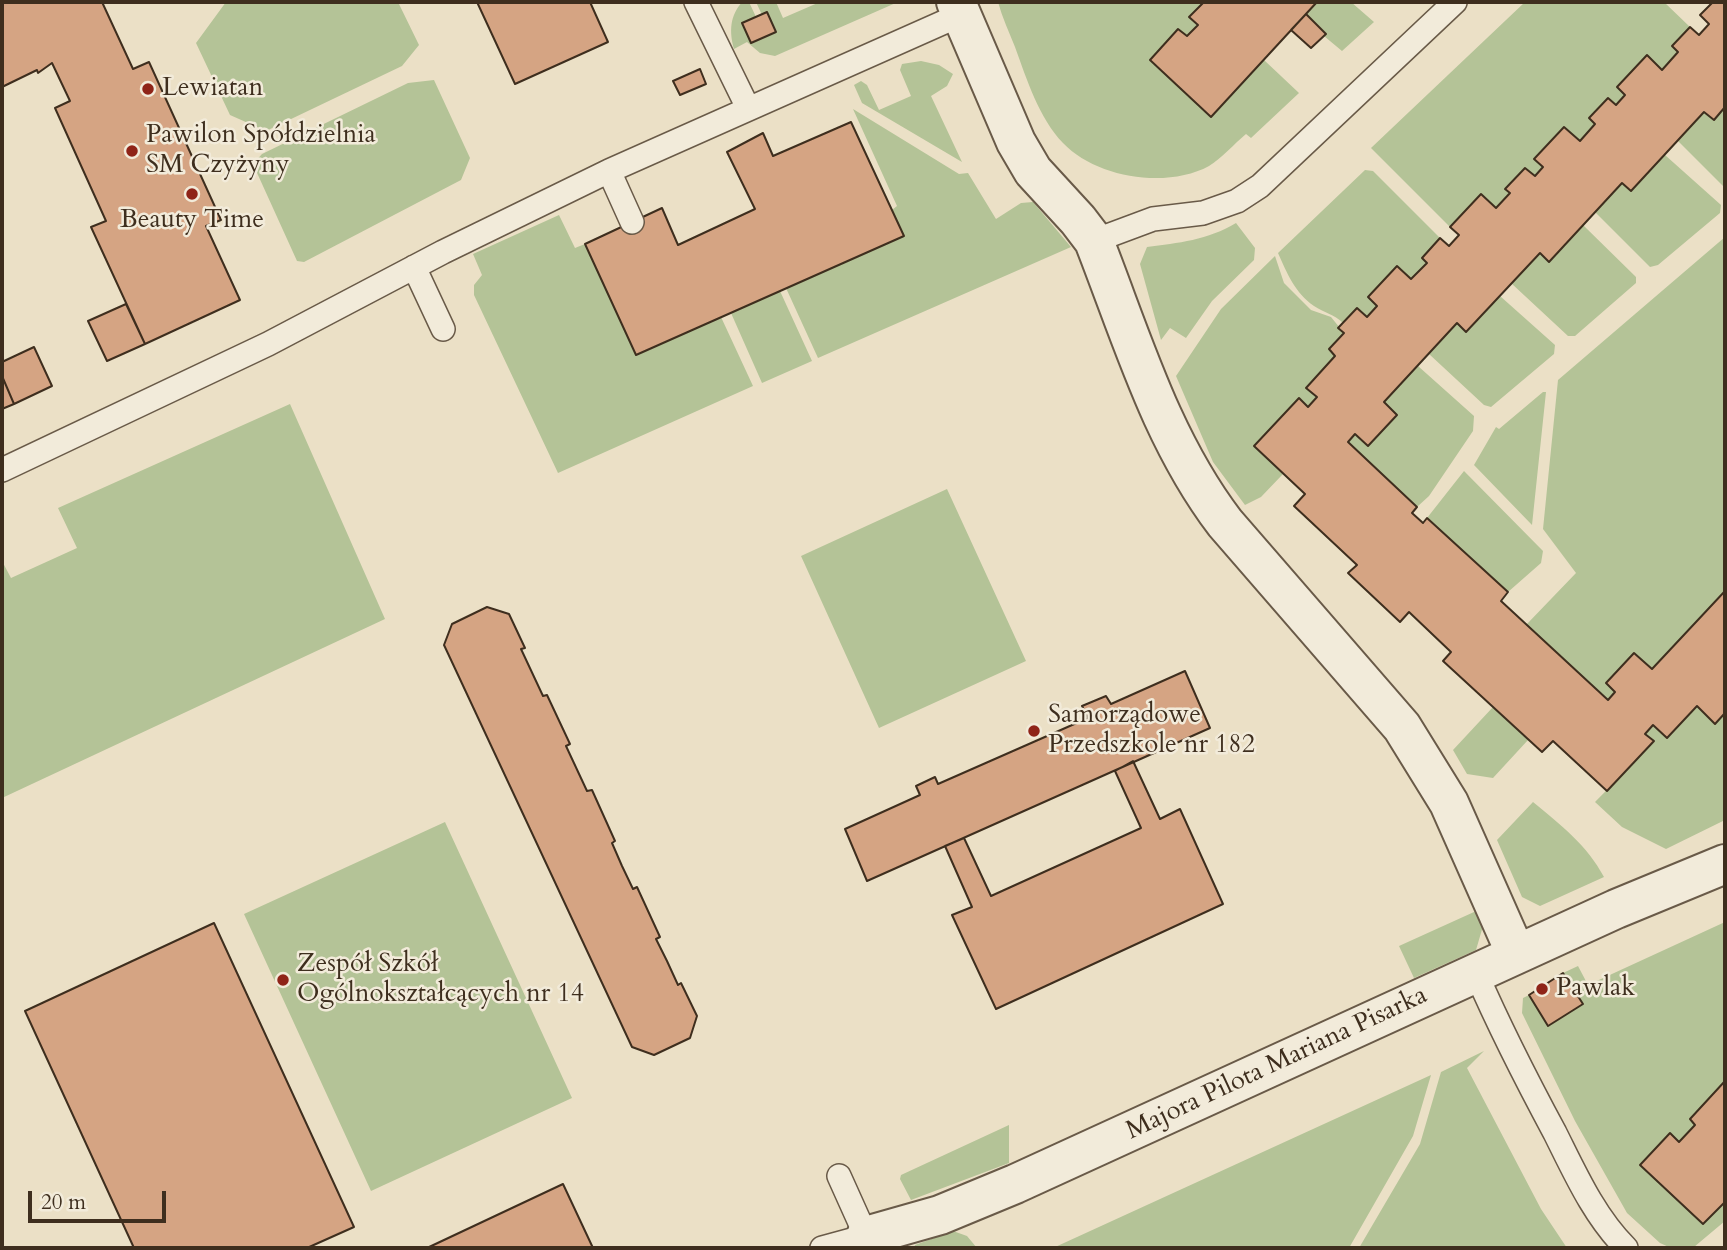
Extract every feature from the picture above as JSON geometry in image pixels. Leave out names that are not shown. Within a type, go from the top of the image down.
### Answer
[{"type":"street","points":[[958,8],[1016,142],[1027,161],[1094,241],[1165,425],[1203,494],[1225,523],[1402,727],[1449,803],[1516,954]]},
{"type":"street","name":"Majora Pilota Mariana Pisarka","points":[[866,1236],[940,1215],[1015,1184],[1516,954],[1725,864]]},
{"type":"lane","points":[[696,2],[748,108]]},
{"type":"lane","points":[[1094,241],[1153,219],[1203,213],[1237,201],[1260,186],[1455,2]]},
{"type":"lane","points":[[2,470],[268,344],[414,267],[609,171],[958,8]]},
{"type":"lane","points":[[609,171],[632,222]]},
{"type":"lane","points":[[414,267],[443,329]]},
{"type":"lane","points":[[1476,973],[1503,1035],[1584,1189],[1601,1218],[1626,1248]]},
{"type":"lane","points":[[839,1175],[866,1236]]},
{"type":"lane","name":"Majora Pilota Mariana Pisarka","points":[[822,1248],[866,1236]]},
{"type":"green space","points":[[226,2],[398,2],[419,45],[402,66],[266,131],[230,115],[196,43]]},
{"type":"green space","points":[[742,2],[749,2],[756,17],[743,23],[751,42],[776,32],[767,12],[762,15],[756,2],[776,2],[783,18],[820,2],[898,2],[775,56],[760,53],[747,42],[734,49],[732,24]]},
{"type":"green space","points":[[998,2],[1204,2],[1190,17],[1198,25],[1187,36],[1178,29],[1150,60],[1211,117],[1264,60],[1299,93],[1251,138],[1246,134],[1209,166],[1173,177],[1153,178],[1113,172],[1077,155],[1063,143],[1047,122],[1029,85]]},
{"type":"green space","points":[[1317,2],[1351,2],[1374,22],[1342,51],[1324,36],[1326,33],[1306,14]]},
{"type":"green space","points":[[1525,2],[1664,2],[1690,27],[1673,46],[1678,52],[1662,70],[1646,56],[1617,87],[1625,95],[1616,105],[1607,99],[1589,118],[1595,124],[1580,141],[1563,127],[1534,158],[1543,167],[1535,176],[1524,168],[1506,188],[1510,193],[1496,208],[1481,194],[1450,227],[1371,148]]},
{"type":"green space","points":[[921,61],[939,65],[953,74],[947,86],[931,96],[962,162],[862,103],[854,85],[861,81],[867,85],[879,110],[911,96],[900,70],[902,64]]},
{"type":"green space","points":[[434,80],[470,158],[461,180],[304,262],[297,261],[253,164],[262,154],[408,83]]},
{"type":"green space","points":[[1725,107],[1725,188],[1678,141],[1704,112],[1714,120]]},
{"type":"green space","points":[[853,109],[959,174],[968,173],[996,219],[1021,203],[1033,202],[1071,247],[818,358],[786,288],[904,236],[892,210],[897,206]]},
{"type":"green space","points":[[1665,155],[1721,205],[1720,213],[1658,265],[1650,267],[1595,212],[1622,183],[1631,191]]},
{"type":"green space","points":[[1365,170],[1373,171],[1440,238],[1422,258],[1427,263],[1411,279],[1397,266],[1377,306],[1367,317],[1357,308],[1343,323],[1314,306],[1302,295],[1292,282],[1278,253]]},
{"type":"green space","points":[[559,215],[575,248],[585,244],[636,354],[721,317],[753,386],[558,473],[474,295],[474,285],[482,275],[473,254]]},
{"type":"green space","points":[[1236,223],[1255,248],[1254,260],[1212,301],[1186,338],[1170,328],[1161,340],[1140,264],[1147,247],[1204,237]]},
{"type":"green space","points":[[1583,225],[1636,277],[1636,283],[1575,336],[1568,336],[1511,283],[1540,253],[1549,262]]},
{"type":"green space","points":[[1725,237],[1725,591],[1652,669],[1634,653],[1606,683],[1615,692],[1608,700],[1526,625],[1576,573],[1543,529],[1558,380]]},
{"type":"green space","points":[[1275,256],[1284,283],[1311,310],[1331,317],[1344,333],[1329,349],[1335,356],[1306,387],[1317,397],[1308,407],[1299,398],[1254,446],[1283,474],[1261,497],[1245,505],[1213,462],[1176,376],[1221,309]]},
{"type":"green space","points":[[780,291],[812,361],[762,383],[731,313]]},
{"type":"green space","points":[[1500,296],[1555,345],[1554,354],[1491,407],[1484,405],[1429,354],[1457,323],[1467,332]]},
{"type":"green space","points":[[1418,366],[1474,416],[1473,431],[1429,496],[1417,507],[1348,442],[1355,434],[1368,446],[1397,415],[1384,402]]},
{"type":"green space","points":[[1546,392],[1532,525],[1474,465],[1496,427],[1499,429]]},
{"type":"green space","points":[[290,404],[385,619],[2,798],[2,561],[11,578],[77,548],[58,508]]},
{"type":"green space","points":[[1464,471],[1543,551],[1541,563],[1508,592],[1427,518]]},
{"type":"green space","points":[[947,489],[1026,661],[879,728],[801,556]]},
{"type":"green space","points":[[1697,706],[1715,723],[1725,713],[1725,820],[1666,849],[1622,827],[1595,802],[1654,742],[1645,734],[1653,725],[1667,738]]},
{"type":"green space","points":[[1493,707],[1528,740],[1493,778],[1467,774],[1453,750]]},
{"type":"green space","points":[[1533,802],[1581,845],[1604,877],[1540,906],[1522,897],[1497,840]]},
{"type":"green space","points":[[445,822],[572,1098],[371,1191],[244,914]]},
{"type":"green space","points":[[1474,912],[1481,914],[1483,926],[1476,950],[1414,978],[1399,946]]},
{"type":"green space","points":[[1725,922],[1725,1081],[1690,1119],[1695,1125],[1679,1142],[1670,1133],[1640,1165],[1703,1224],[1725,1202],[1725,1221],[1694,1247],[1671,1248],[1660,1243],[1627,1213],[1575,1121],[1522,1013],[1523,998],[1529,995],[1548,1026],[1583,1004],[1563,973],[1578,966],[1588,985]]},
{"type":"green space","points":[[1484,1051],[1467,1068],[1541,1209],[1567,1248],[1359,1248],[1420,1144],[1441,1072]]},
{"type":"green space","points":[[1431,1075],[1413,1136],[1349,1248],[1053,1248]]},
{"type":"green space","points":[[1009,1125],[1009,1163],[911,1200],[900,1179],[901,1175]]},
{"type":"green space","points":[[953,1231],[967,1236],[977,1248],[914,1248],[915,1245]]},
{"type":"building","name":"Pawilon Spółdzielnia SM Czyżyny","points":[[2,2],[102,2],[133,69],[149,62],[221,220],[206,226],[240,300],[145,344],[91,227],[106,221],[55,108],[70,101],[52,63],[38,73],[37,70],[2,87]]},
{"type":"building","points":[[477,2],[590,2],[608,42],[515,84]]},
{"type":"building","points":[[1204,2],[1317,2],[1211,117],[1150,60],[1178,29],[1187,36],[1198,25],[1189,17]]},
{"type":"building","points":[[1713,2],[1725,2],[1725,107],[1714,120],[1704,112],[1631,191],[1622,183],[1549,262],[1540,253],[1466,332],[1457,323],[1384,402],[1397,415],[1368,446],[1355,434],[1348,442],[1417,507],[1412,513],[1423,523],[1427,518],[1508,592],[1501,601],[1608,700],[1615,692],[1606,683],[1634,653],[1652,669],[1725,591],[1725,713],[1715,724],[1697,706],[1667,738],[1653,725],[1645,734],[1654,741],[1607,791],[1553,741],[1542,752],[1443,661],[1451,652],[1409,612],[1400,622],[1348,573],[1357,565],[1294,506],[1305,494],[1254,446],[1299,398],[1308,407],[1317,397],[1306,388],[1335,356],[1329,349],[1344,333],[1338,328],[1357,308],[1367,317],[1377,306],[1368,297],[1397,266],[1411,279],[1427,263],[1422,258],[1440,238],[1449,246],[1459,235],[1450,227],[1481,194],[1496,208],[1510,193],[1505,189],[1525,168],[1535,176],[1543,167],[1534,159],[1564,127],[1580,141],[1595,124],[1589,118],[1608,98],[1616,105],[1625,95],[1617,87],[1647,55],[1662,70],[1678,52],[1672,46],[1690,27],[1699,35],[1709,24],[1700,15]]},
{"type":"building","points":[[767,12],[776,32],[751,43],[742,23]]},
{"type":"building","points":[[1306,14],[1326,34],[1311,48],[1291,30]]},
{"type":"building","points":[[700,69],[706,84],[680,95],[673,81]]},
{"type":"building","points":[[851,122],[904,236],[636,355],[585,244],[662,208],[678,245],[755,209],[727,152],[763,133],[773,156]]},
{"type":"building","points":[[126,304],[145,344],[107,361],[88,321]]},
{"type":"building","points":[[34,347],[52,386],[14,404],[2,376],[2,362]]},
{"type":"building","points":[[2,376],[14,404],[2,409]]},
{"type":"building","points":[[487,607],[509,614],[525,648],[521,649],[543,696],[547,695],[570,744],[566,746],[587,791],[592,790],[615,841],[612,843],[622,866],[633,889],[637,887],[660,937],[656,939],[678,985],[681,983],[697,1016],[690,1038],[654,1055],[632,1047],[444,645],[452,624]]},
{"type":"building","points":[[1185,671],[1210,728],[867,881],[845,829],[920,795],[916,786],[935,777],[938,784],[1088,718],[1082,706],[1106,696],[1111,704]]},
{"type":"building","points":[[1133,761],[1160,819],[1180,809],[1223,904],[996,1009],[952,915],[972,907],[945,846],[964,838],[991,896],[1141,828],[1115,771]]},
{"type":"building","points":[[214,923],[354,1227],[307,1248],[134,1248],[25,1011]]},
{"type":"building","points":[[1563,973],[1583,1004],[1548,1026],[1529,995]]},
{"type":"building","points":[[1725,1081],[1725,1202],[1703,1224],[1640,1165],[1670,1133],[1679,1142],[1695,1125],[1690,1119]]},
{"type":"building","points":[[563,1184],[593,1248],[427,1248]]},
{"type":"place","name":"Lewiatan","points":[[148,89]]},
{"type":"place","name":"Pawilon Spółdzielnia SM Czyżyny","points":[[132,151]]},
{"type":"place","name":"Beauty Time","points":[[192,194]]},
{"type":"place","name":"Samorządowe Przedszkole nr 182","points":[[1034,731]]},
{"type":"place","name":"Zespół Szkół Ogólnokształcących nr 14","points":[[283,980]]},
{"type":"place","name":"Pawlak","points":[[1542,989]]}]
